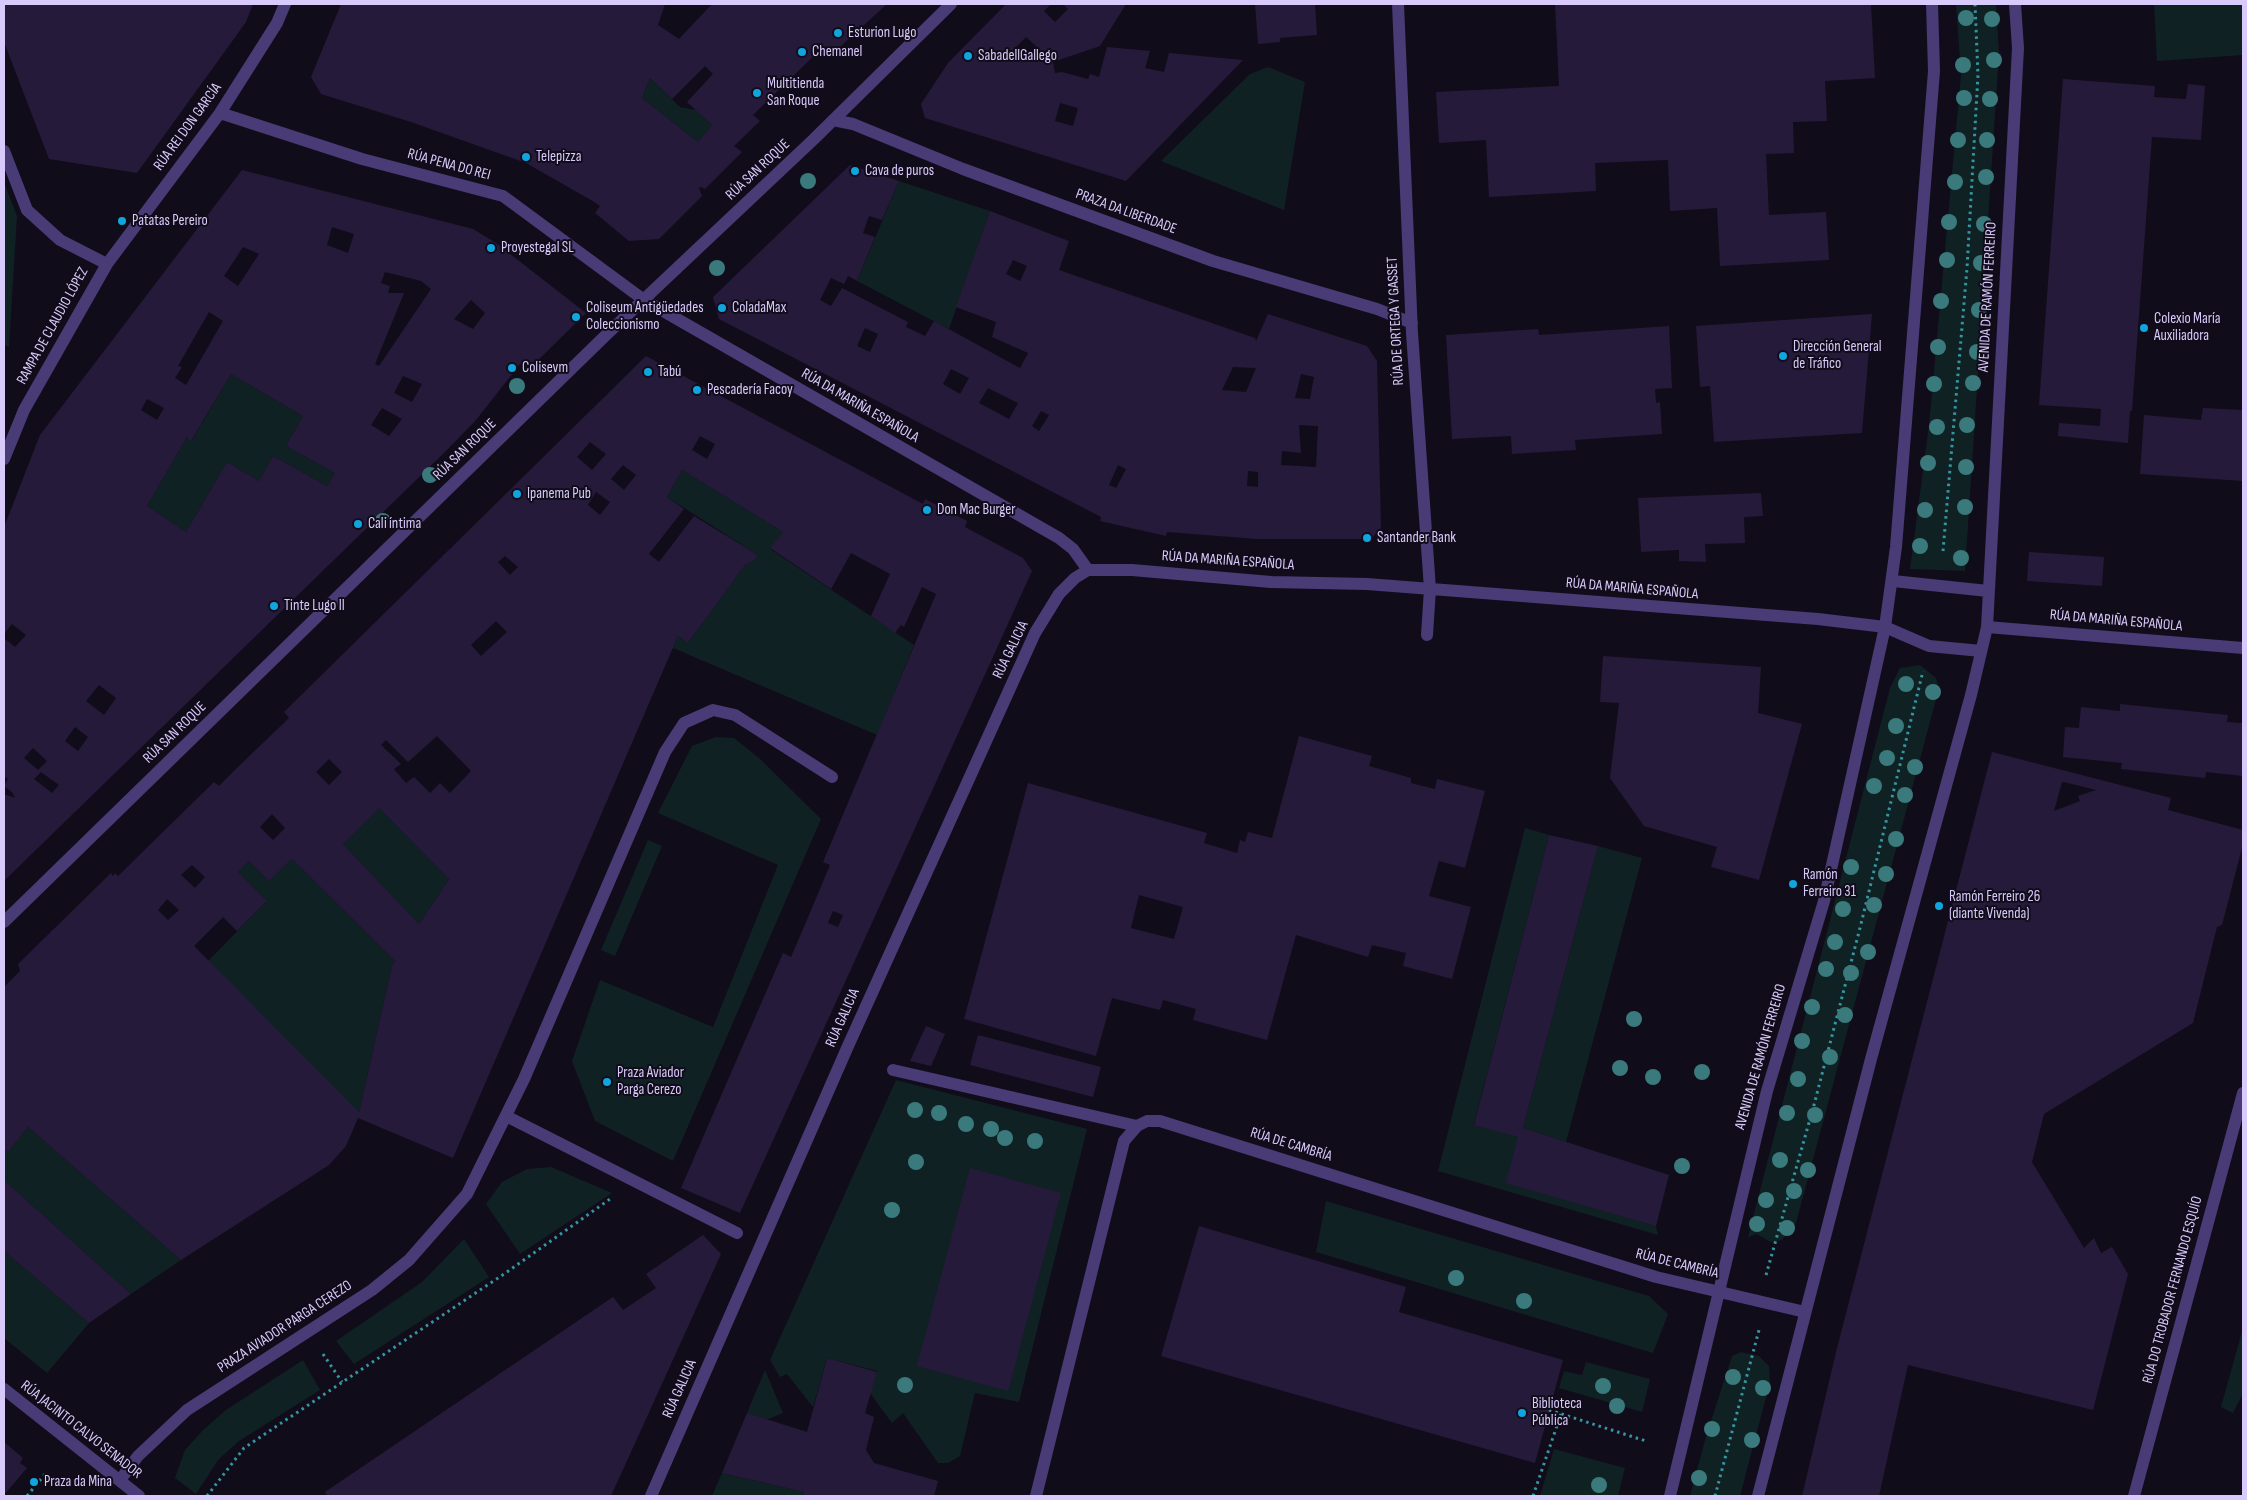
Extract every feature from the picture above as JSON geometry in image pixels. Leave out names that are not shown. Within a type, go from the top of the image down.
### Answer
[{"type":"street","name":"RÚA REI DON GARCÍA","points":[[106,264],[220,113],[277,23],[285,4]]},
{"type":"street","name":"RÚA SAN ROQUE","points":[[4,922],[951,4]]},
{"type":"street","name":"RÚA DE ORTEGA Y GASSET","points":[[1398,4],[1412,323],[1430,589],[1426,635]]},
{"type":"street","name":"AVENIDA DE RAMÓN FERREIRO","points":[[1670,1496],[1767,1091],[1824,901],[1885,627],[1892,581],[1934,71],[1932,4]]},
{"type":"street","name":"AVENIDA DE RAMÓN FERREIRO","points":[[1758,1496],[1871,1059],[1971,695],[1987,627],[2018,48],[2015,4]]},
{"type":"street","name":"RÚA PENA DO REI","points":[[220,113],[362,159],[503,196],[644,300]]},
{"type":"street","name":"PRAZA DA LIBERDADE","points":[[833,120],[853,124],[963,169],[1212,261],[1377,309],[1412,323]]},
{"type":"street","points":[[4,151],[27,210],[60,240],[106,264]]},
{"type":"street","name":"RAMPA DE CLAUDIO LÓPEZ","points":[[4,459],[24,410],[106,264]]},
{"type":"street","name":"RÚA DA MARIÑA ESPAÑOLA","points":[[644,300],[1059,538],[1074,549],[1088,570],[1132,570],[1271,582],[1367,584],[1796,619],[1818,619],[1885,627]]},
{"type":"street","name":"RÚA GALICIA","points":[[651,1496],[852,1037],[1035,633],[1059,594],[1075,578],[1088,570]]},
{"type":"street","points":[[1892,581],[1988,591]]},
{"type":"street","points":[[1885,627],[1929,646],[1981,652]]},
{"type":"street","name":"RÚA DA MARIÑA ESPAÑOLA","points":[[1987,627],[2243,648]]},
{"type":"street","name":"PRAZA AVIADOR PARGA CEREZO","points":[[120,1480],[138,1456],[187,1410],[372,1290],[409,1260],[467,1194],[524,1079],[665,752],[684,723],[713,710],[735,714],[832,777]]},
{"type":"street","points":[[893,1070],[1137,1126],[1124,1141],[1036,1496]]},
{"type":"street","name":"RÚA DO TROBADOR FERNANDO ESQUÍO","points":[[2134,1496],[2243,1093]]},
{"type":"street","points":[[506,1116],[737,1233]]},
{"type":"street","name":"RÚA DE CAMBRÍA","points":[[1137,1126],[1147,1121],[1160,1121],[1656,1277],[1805,1312]]},
{"type":"street","name":"RÚA JACINTO CALVO SENADOR","points":[[4,1389],[139,1496]]},
{"type":"path","points":[[1942,551],[1967,268],[1978,75],[1975,4]]},
{"type":"path","points":[[1715,1496],[1850,966],[1929,646]]},
{"type":"path","points":[[207,1496],[244,1448],[507,1272],[635,1182]]},
{"type":"path","points":[[307,1332],[342,1382]]},
{"type":"path","points":[[1549,1410],[1646,1441]]},
{"type":"path","points":[[1533,1496],[1561,1414]]},
{"type":"path","points":[[27,1496],[44,1474]]},
{"type":"shaded area","points":[[1956,4],[1996,4],[1999,53],[1965,571],[1910,569],[1929,425],[1961,75]]},
{"type":"shaded area","points":[[2154,4],[2243,4],[2243,55],[2157,61]]},
{"type":"shaded area","points":[[1268,67],[1305,82],[1284,210],[1161,161],[1250,74]]},
{"type":"shaded area","points":[[650,78],[680,107],[696,110],[712,125],[698,142],[642,98]]},
{"type":"shaded area","points":[[899,181],[990,211],[949,329],[857,281]]},
{"type":"shaded area","points":[[4,182],[17,216],[9,347],[4,345]]},
{"type":"shaded area","points":[[231,374],[303,416],[286,446],[335,473],[327,486],[273,456],[259,481],[227,462],[186,532],[147,506],[187,437],[192,440]]},
{"type":"shaded area","points":[[682,470],[783,532],[770,549],[914,645],[877,735],[673,648],[678,636],[688,643],[745,565],[755,560],[758,555],[667,497]]},
{"type":"shaded area","points":[[1920,665],[1936,678],[1939,688],[1796,1223],[1782,1240],[1770,1242],[1757,1234],[1748,1237],[1890,688],[1900,668]]},
{"type":"shaded area","points":[[716,737],[734,738],[759,758],[821,819],[673,1161],[595,1121],[572,1061],[600,980],[713,1027],[778,865],[658,813],[692,746]]},
{"type":"shaded area","points":[[379,808],[449,879],[419,924],[343,844]]},
{"type":"shaded area","points":[[1525,828],[1549,835],[1474,1124],[1518,1137],[1576,1202],[1656,1226],[1658,1235],[1438,1171]]},
{"type":"shaded area","points":[[648,840],[662,846],[615,956],[601,950]]},
{"type":"shaded area","points":[[1598,846],[1642,858],[1566,1142],[1523,1128]]},
{"type":"shaded area","points":[[292,859],[395,961],[392,966],[359,1112],[208,961],[267,901],[238,872],[249,861],[269,881]]},
{"type":"shaded area","points":[[896,1080],[1087,1129],[1019,1402],[975,1393],[960,1456],[948,1463],[938,1463],[903,1413],[892,1423],[870,1393],[877,1371],[827,1358],[813,1407],[787,1374],[780,1377],[770,1360]]},
{"type":"shaded area","points":[[28,1127],[181,1260],[131,1294],[4,1180],[4,1149],[8,1152]]},
{"type":"shaded area","points":[[551,1167],[612,1193],[520,1254],[486,1204],[502,1182],[527,1169]]},
{"type":"shaded area","points":[[1326,1201],[1649,1296],[1668,1314],[1653,1353],[1316,1252]]},
{"type":"shaded area","points":[[464,1239],[489,1277],[354,1364],[336,1341],[422,1282]]},
{"type":"shaded area","points":[[4,1251],[89,1323],[47,1373],[4,1338]]},
{"type":"shaded area","points":[[2243,1328],[2243,1393],[2233,1413],[2221,1407]]},
{"type":"shaded area","points":[[1741,1352],[1759,1356],[1769,1366],[1770,1382],[1740,1496],[1690,1496],[1707,1433],[1732,1356]]},
{"type":"shaded area","points":[[303,1360],[320,1390],[239,1441],[218,1460],[196,1494],[175,1478],[185,1450],[203,1430],[226,1410]]},
{"type":"shaded area","points":[[1586,1362],[1650,1379],[1642,1412],[1559,1388],[1564,1371],[1582,1375]]},
{"type":"shaded area","points":[[765,1370],[783,1413],[766,1420],[747,1413]]},
{"type":"shaded area","points":[[1554,1449],[1625,1468],[1618,1496],[1540,1496]]},
{"type":"shaded area","points":[[722,1473],[804,1492],[803,1496],[712,1496]]},
{"type":"building","points":[[4,4],[253,4],[246,22],[137,173],[49,159],[4,42]]},
{"type":"building","points":[[341,4],[665,4],[658,25],[679,39],[712,4],[887,4],[830,56],[822,48],[753,115],[760,121],[734,146],[742,152],[705,189],[699,188],[702,196],[659,239],[629,241],[595,213],[600,206],[526,163],[411,122],[321,94],[311,77]],"holes":[[[705,66],[713,74],[687,102],[712,125],[698,142],[642,98],[650,78],[672,99]]]},
{"type":"building","points":[[1006,4],[1051,4],[1044,11],[1055,22],[1068,9],[1063,4],[1126,4],[1100,46],[1053,62],[1055,73],[1062,72],[1088,79],[1090,74],[1099,77],[1107,47],[1150,51],[1145,68],[1164,72],[1169,53],[1243,60],[1126,181],[925,118],[921,104],[948,63]],"holes":[[[1026,37],[1037,47],[1024,60],[1013,50]],[[1060,103],[1078,108],[1073,126],[1055,121]]]},
{"type":"building","points":[[1255,4],[1315,4],[1317,35],[1280,38],[1280,42],[1258,44]]},
{"type":"building","points":[[1555,4],[1871,4],[1875,78],[1825,81],[1827,121],[1793,122],[1794,153],[1766,154],[1769,215],[1826,212],[1829,260],[1720,266],[1717,208],[1670,211],[1668,160],[1595,163],[1596,191],[1489,197],[1486,140],[1439,143],[1436,92],[1559,86]]},
{"type":"building","points":[[2063,79],[2155,86],[2154,97],[2186,99],[2188,84],[2205,86],[2201,140],[2152,137],[2128,443],[2058,436],[2059,423],[2100,426],[2101,409],[2039,405]]},
{"type":"building","points":[[850,165],[899,181],[882,220],[869,216],[863,233],[875,237],[857,281],[848,276],[844,284],[831,278],[820,300],[831,306],[842,288],[908,322],[906,327],[925,336],[934,321],[1020,368],[1028,353],[992,337],[996,322],[956,307],[990,211],[1069,241],[1059,270],[1255,338],[1256,341],[1268,314],[1367,346],[1377,361],[1381,528],[1371,539],[1257,539],[1167,532],[1166,536],[1100,521],[1101,517],[719,319],[713,297]],"holes":[[[1013,260],[1027,266],[1020,281],[1006,274]],[[865,328],[878,334],[870,352],[857,346]],[[1233,367],[1256,368],[1246,392],[1222,390]],[[951,369],[969,378],[960,394],[943,384]],[[1301,374],[1314,377],[1310,399],[1295,398]],[[988,388],[1018,403],[1009,419],[979,403]],[[1041,411],[1049,415],[1039,431],[1032,426]],[[1299,425],[1318,426],[1316,467],[1281,465],[1282,451],[1301,453]],[[1118,465],[1126,469],[1116,488],[1109,485]],[[1248,471],[1258,472],[1258,487],[1247,486]]]},
{"type":"building","points":[[242,170],[473,229],[496,243],[586,313],[528,370],[520,364],[476,420],[447,450],[4,881],[4,794],[15,798],[12,792],[4,786],[8,779],[4,776],[4,638],[15,647],[26,635],[12,624],[4,634],[4,527],[40,435]],"holes":[[[332,227],[354,234],[348,253],[327,245]],[[243,247],[259,254],[238,286],[224,276]],[[385,272],[421,281],[431,289],[379,366],[375,364],[404,293],[388,293],[390,286],[381,283]],[[471,300],[485,313],[473,329],[454,319]],[[209,312],[223,321],[186,385],[175,378],[182,367],[178,366]],[[231,374],[303,416],[286,446],[335,473],[327,486],[273,456],[259,481],[227,462],[186,532],[147,506],[187,437],[191,441]],[[403,376],[422,384],[412,402],[394,393]],[[147,399],[164,408],[157,420],[141,410]],[[382,408],[402,419],[389,436],[371,425]],[[99,685],[116,698],[104,715],[86,701]],[[75,727],[88,737],[78,751],[65,741]],[[33,748],[47,761],[38,770],[24,758]],[[41,772],[59,785],[52,793],[34,779]]]},
{"type":"building","name":"Dirección General de Tráfico","points":[[1872,314],[1862,433],[1714,442],[1710,386],[1700,387],[1696,326]]},
{"type":"building","points":[[1669,326],[1672,388],[1655,389],[1656,403],[1660,402],[1662,434],[1575,440],[1576,450],[1512,454],[1511,436],[1452,439],[1446,335],[1538,329],[1539,335]]},
{"type":"building","points":[[646,356],[923,504],[925,499],[967,521],[965,527],[1023,558],[1032,571],[740,1213],[681,1188],[783,953],[791,957],[830,865],[823,862],[936,594],[922,587],[904,627],[901,625],[895,633],[871,616],[890,574],[851,553],[831,589],[770,548],[783,532],[682,470],[667,497],[684,509],[649,554],[659,562],[694,516],[758,555],[755,560],[745,565],[688,643],[678,636],[453,1158],[358,1118],[346,1146],[329,1165],[181,1260],[28,1127],[8,1152],[4,1149],[4,987],[20,971],[18,964],[111,873],[113,876],[115,873],[118,876],[214,782],[219,786],[289,718],[284,712]],"holes":[[[700,436],[715,444],[707,459],[692,450]],[[590,442],[606,454],[592,470],[577,457]],[[623,465],[636,475],[624,490],[611,479]],[[596,492],[610,502],[600,515],[588,505]],[[505,556],[518,567],[510,575],[498,562]],[[496,621],[507,632],[481,656],[471,645]],[[437,736],[471,771],[450,793],[440,783],[430,793],[414,777],[406,783],[394,769],[401,764],[381,745],[386,740],[408,762]],[[329,759],[342,772],[329,785],[316,772]],[[379,808],[449,879],[419,924],[343,844]],[[272,814],[285,828],[273,840],[260,827]],[[292,859],[395,961],[392,966],[359,1112],[194,946],[223,917],[237,931],[267,901],[238,872],[249,861],[269,881]],[[192,865],[205,877],[195,888],[181,875]],[[167,899],[179,910],[168,920],[158,910]],[[833,911],[843,915],[838,927],[828,923]]]},
{"type":"building","points":[[2203,408],[2243,410],[2243,481],[2140,474],[2144,415],[2201,420]]},
{"type":"building","points":[[1761,493],[1763,516],[1744,517],[1745,543],[1705,544],[1706,562],[1679,561],[1679,550],[1641,552],[1638,498]]},
{"type":"building","points":[[2029,552],[2104,557],[2102,586],[2027,581]]},
{"type":"building","points":[[1603,656],[1761,667],[1758,713],[1802,724],[1759,880],[1711,867],[1717,847],[1644,826],[1610,778],[1619,703],[1600,702]]},
{"type":"building","points":[[2120,704],[2228,715],[2227,722],[2243,723],[2243,776],[2206,772],[2205,778],[2121,769],[2122,763],[2063,757],[2065,727],[2079,728],[2081,707],[2120,711]]},
{"type":"building","points":[[1299,736],[1372,756],[1369,766],[1411,778],[1411,783],[1435,789],[1437,779],[1485,791],[1465,868],[1439,861],[1429,896],[1471,907],[1452,979],[1403,966],[1406,953],[1372,945],[1368,957],[1296,935],[1267,1040],[1193,1020],[1196,1009],[1163,1000],[1160,1010],[1112,998],[1096,1056],[964,1019],[1028,783],[1207,833],[1204,843],[1237,853],[1240,840],[1245,842],[1248,832],[1272,838]],"holes":[[[1139,895],[1183,907],[1174,939],[1131,928]]]},
{"type":"building","points":[[1992,752],[2171,798],[2168,810],[2243,830],[2243,844],[2222,925],[2217,927],[2193,1023],[2044,1114],[2032,1162],[2084,1248],[2094,1238],[2101,1253],[2112,1247],[2128,1274],[2093,1410],[1908,1365],[1879,1496],[1802,1496],[1837,1348]],"holes":[[[2062,782],[2096,790],[2078,796],[2080,801],[2054,811]]]},
{"type":"building","points":[[1549,835],[1598,846],[1523,1128],[1669,1175],[1656,1226],[1506,1183],[1518,1137],[1474,1125]]},
{"type":"building","points":[[926,1026],[945,1034],[931,1066],[910,1061]]},
{"type":"building","points":[[978,1035],[1101,1067],[1093,1097],[970,1065]]},
{"type":"building","points":[[970,1168],[1061,1193],[1008,1391],[917,1366]]},
{"type":"building","points":[[4,1180],[131,1294],[89,1323],[4,1251]]},
{"type":"building","points":[[1199,1226],[1406,1287],[1399,1312],[1563,1360],[1535,1463],[1161,1356]]},
{"type":"building","points":[[703,1235],[721,1254],[611,1496],[327,1496],[325,1492],[613,1297],[623,1310],[656,1288],[646,1274]]},
{"type":"building","points":[[827,1358],[877,1372],[865,1413],[874,1417],[866,1450],[874,1463],[938,1481],[934,1496],[803,1496],[804,1492],[722,1473],[747,1413],[807,1432]]},
{"type":"building","points":[[4,1442],[23,1458],[20,1463],[27,1468],[4,1495]]},
{"type":"place","name":"Esturion Lugo","points":[[838,33]]},
{"type":"place","name":"Chemanel","points":[[802,52]]},
{"type":"place","name":"SabadellGallego","points":[[968,56]]},
{"type":"place","name":"Multitienda San Roque","points":[[757,93]]},
{"type":"place","name":"Telepizza","points":[[526,157]]},
{"type":"place","name":"Cava de puros","points":[[855,171]]},
{"type":"place","name":"Patatas Pereiro","points":[[122,221]]},
{"type":"place","name":"Proyestegal SL","points":[[491,248]]},
{"type":"place","name":"ColadaMax","points":[[722,308]]},
{"type":"place","name":"Coliseum Antigüedades Coleccionismo","points":[[576,317]]},
{"type":"place","name":"Colexio María Auxiliadora","points":[[2144,328]]},
{"type":"place","name":"Dirección General de Tráfico","points":[[1783,356]]},
{"type":"place","name":"Colisevm","points":[[512,368]]},
{"type":"place","name":"Tabú","points":[[648,372]]},
{"type":"place","name":"Pescadería Facoy","points":[[697,390]]},
{"type":"place","name":"Ipanema Pub","points":[[517,494]]},
{"type":"place","name":"Don Mac Burger","points":[[927,510]]},
{"type":"place","name":"Cali íntima","points":[[358,524]]},
{"type":"place","name":"Santander Bank","points":[[1367,538]]},
{"type":"place","name":"Tinte Lugo II","points":[[274,606]]},
{"type":"place","name":"Ramón Ferreiro 31","points":[[1793,884]]},
{"type":"place","name":"Ramón Ferreiro 26 (diante Vivenda)","points":[[1939,906]]},
{"type":"place","name":"Praza Aviador Parga Cerezo","points":[[607,1082]]},
{"type":"place","name":"Biblioteca Pública","points":[[1522,1413]]},
{"type":"place","name":"Praza da Mina","points":[[34,1482]]}]
